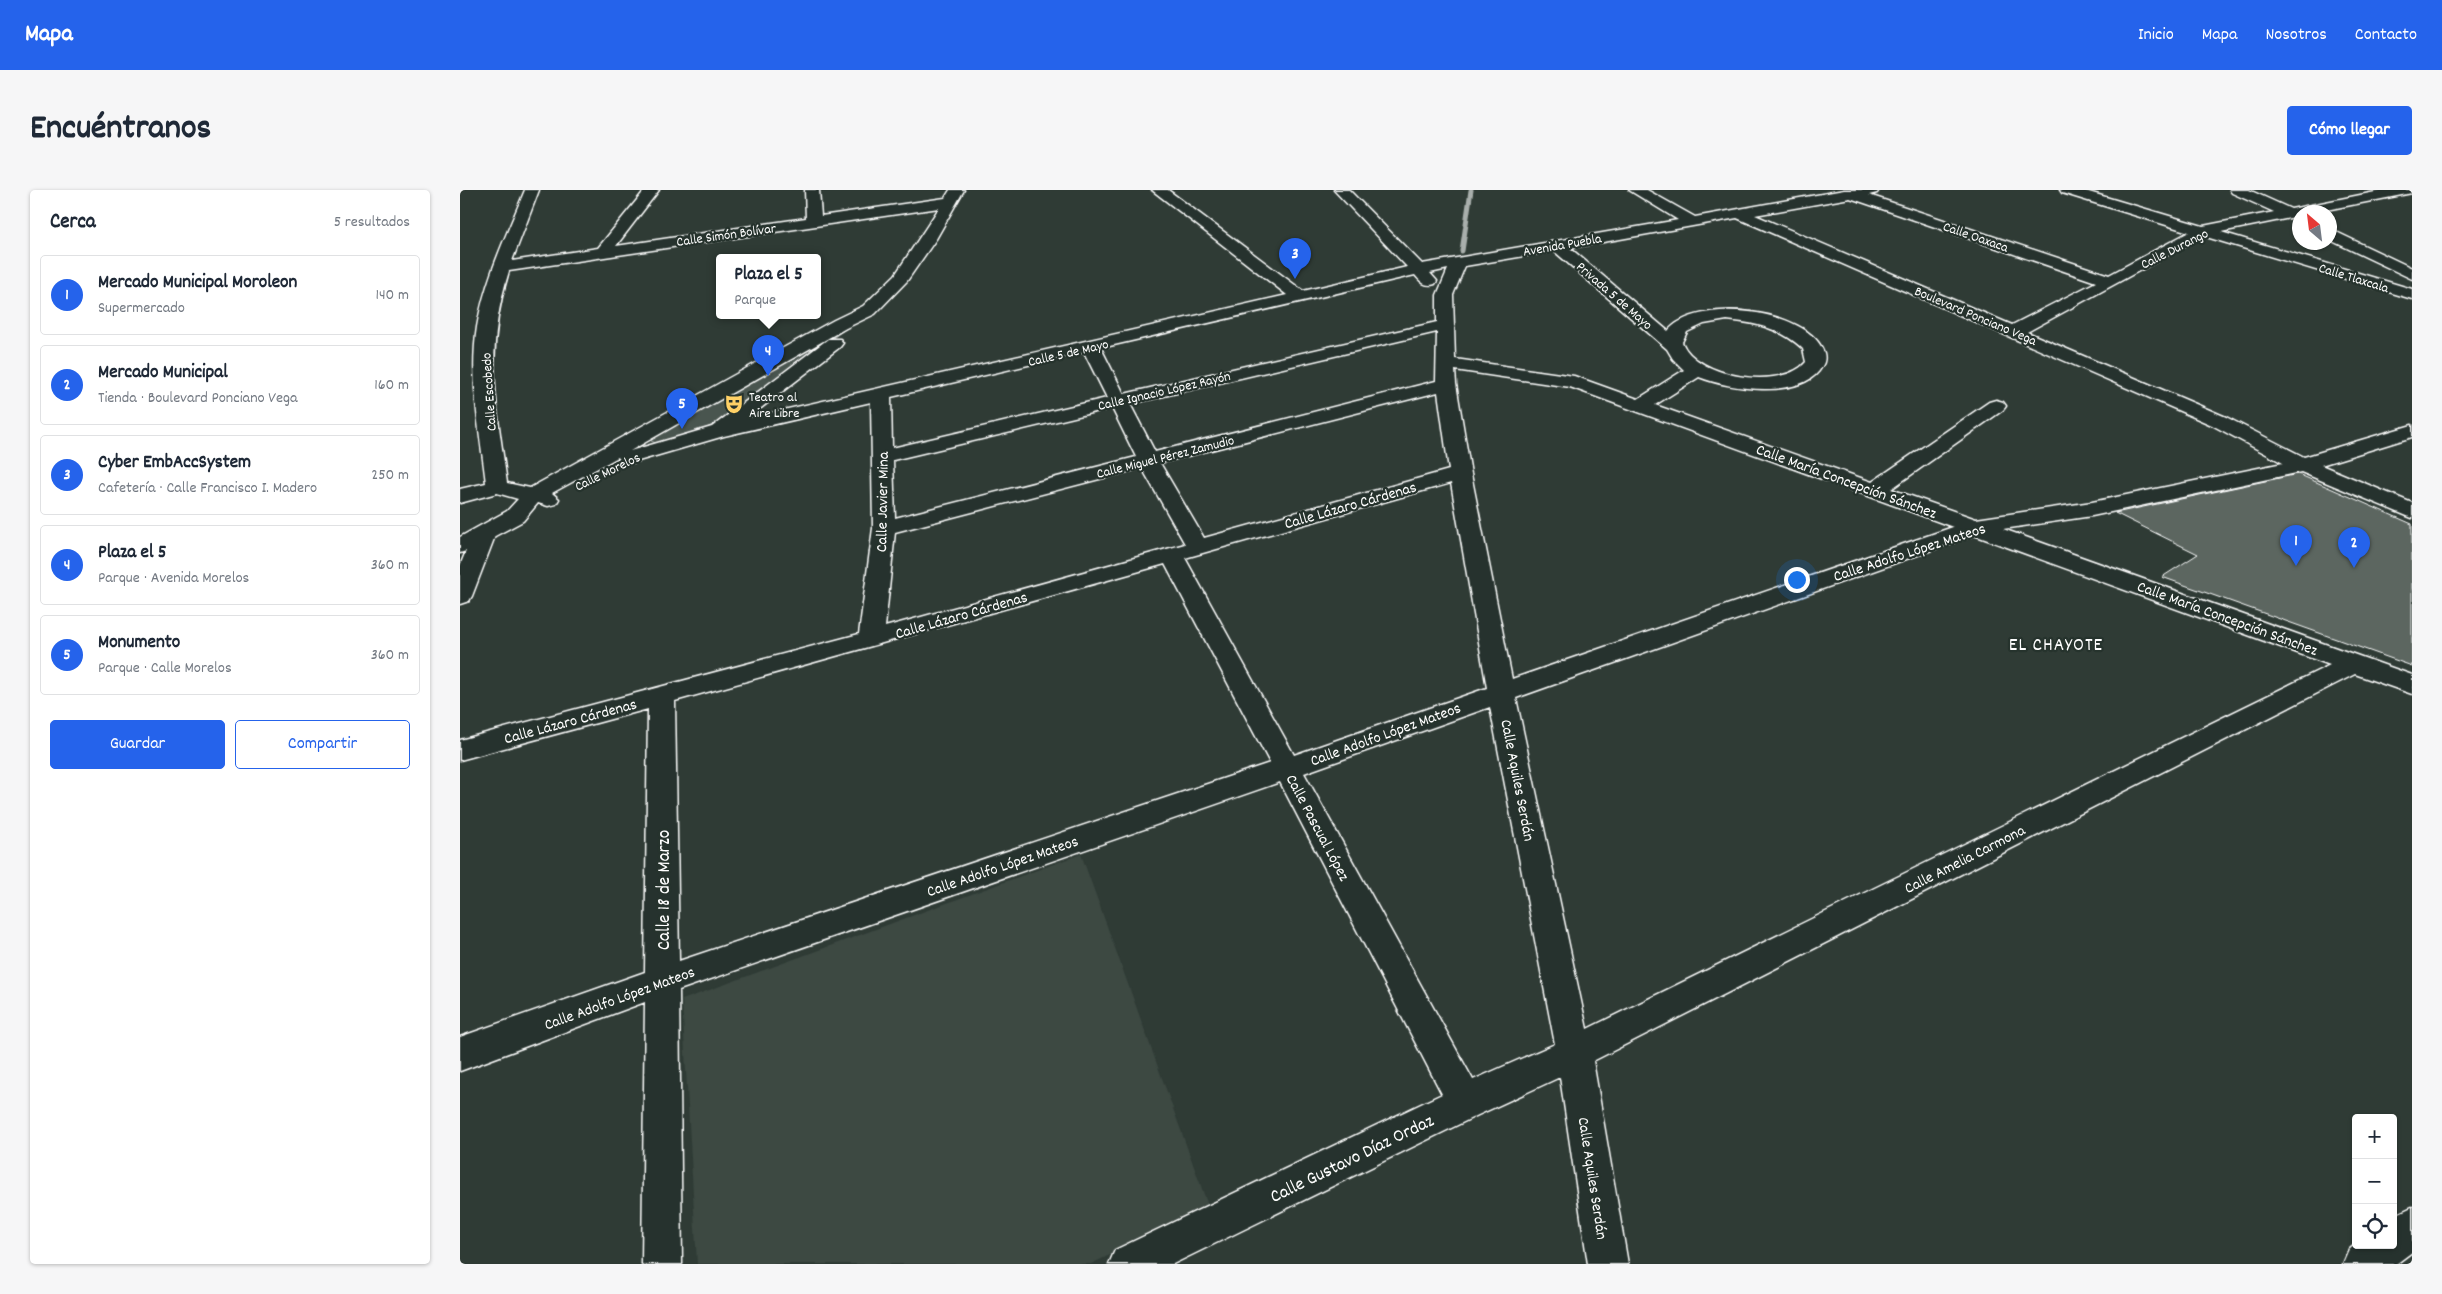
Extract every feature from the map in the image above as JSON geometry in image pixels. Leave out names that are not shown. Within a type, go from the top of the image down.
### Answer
[{"type":"street","name":"Calle Escobedo","points":[[497,487],[488,409],[476,348],[493,300],[502,267],[532,190]]},
{"type":"street","points":[[604,251],[652,190]]},
{"type":"street","points":[[812,190],[814,221]]},
{"type":"street","points":[[1159,190],[1298,296]]},
{"type":"street","points":[[1341,190],[1417,270],[1445,296]]},
{"type":"street","points":[[1636,190],[1699,220]]},
{"type":"street","name":"Avenida Puebla","points":[[1417,270],[1699,220],[1844,191],[1872,190]]},
{"type":"street","name":"Calle Tlaxcala","points":[[2067,190],[2412,294]]},
{"type":"street","points":[[2237,190],[2292,216]]},
{"type":"street","name":"Calle Durango","points":[[2337,206],[2407,190]]},
{"type":"street","name":"Calle Oaxaca","points":[[1844,191],[2110,281]]},
{"type":"street","name":"Calle Simón Bolívar","points":[[502,267],[814,221],[953,196]]},
{"type":"street","name":"Calle Morelos","points":[[542,497],[630,457],[718,431],[859,324],[869,310],[901,278],[928,239],[953,196]]},
{"type":"street","name":"Boulevard Ponciano Vega","points":[[1737,212],[2312,461],[2412,511]]},
{"type":"street","name":"Calle Durango","points":[[2013,332],[2201,231],[2292,216]]},
{"type":"street","points":[[2337,237],[2412,274]]},
{"type":"street","name":"Privada 5 de Mayo","points":[[1557,245],[1674,346],[1680,356],[1697,370],[1718,377],[1752,383],[1774,383],[1796,378],[1810,370],[1816,358],[1813,349],[1804,338],[1771,322],[1749,317],[1716,316],[1692,321],[1681,327],[1674,335],[1674,346]]},
{"type":"street","name":"Calle Aquiles Serdán","points":[[1458,262],[1445,296],[1445,374],[1460,474],[1501,692],[1574,1053],[1608,1264]]},
{"type":"street","name":"Calle 5 de Mayo","points":[[718,431],[1091,347],[1298,296],[1417,270]]},
{"type":"street","points":[[460,546],[515,516],[542,497],[644,435],[840,324],[869,310]]},
{"type":"street","name":"Calle Ignacio López Rayón","points":[[883,456],[1445,325]]},
{"type":"street","name":"Calle Pascual López","points":[[1091,347],[1148,460],[1184,551],[1287,768],[1465,1102]]},
{"type":"street","points":[[1640,406],[1697,370]]},
{"type":"street","name":"Calle María Concepción Sánchez","points":[[1445,374],[1574,382],[1977,526],[2412,685]]},
{"type":"street","name":"Calle Miguel Pérez Zamudio","points":[[884,528],[1148,460],[1445,374]]},
{"type":"street","name":"Calle Javier Mina","points":[[871,639],[884,528],[881,395]]},
{"type":"street","points":[[1875,490],[1996,406]]},
{"type":"street","name":"Calle Adolfo López Mateos","points":[[460,1054],[662,982],[1287,768],[1977,526],[2092,509],[2312,461],[2412,430]]},
{"type":"street","points":[[644,435],[647,442],[652,444],[674,443]]},
{"type":"street","name":"Boulevard Ponciano Vega","points":[[2312,461],[2412,496]]},
{"type":"street","name":"Calle Lázaro Cárdenas","points":[[460,750],[871,639],[1460,474]]},
{"type":"street","points":[[460,496],[497,487],[542,497]]},
{"type":"street","points":[[460,596],[484,532]]},
{"type":"street","name":"Calle Amelia Carmona","points":[[1574,1053],[2355,663]]},
{"type":"street","name":"Calle 18 de Marzo","points":[[662,696],[662,1264]]},
{"type":"street","name":"Calle Gustavo Díaz Ordaz","points":[[1129,1264],[1465,1102],[1574,1053]]},
{"type":"street","points":[[2397,1238],[2412,1227]]},
{"type":"street","points":[[2363,1264],[2383,1249]]},
{"type":"shaded area","points":[[852,324],[717,423],[679,441],[658,444],[651,441],[650,435]]},
{"type":"shaded area","points":[[1081,854],[1209,1208],[1091,1264],[697,1264],[682,1000]]},
{"type":"building","points":[[2298,474],[2412,524],[2412,666],[2162,577],[2198,554],[2115,513]]},
{"type":"waterway","points":[[1462,251],[1471,190]]},
{"type":"place","name":"Cyber EmbAccSystem","points":[[1295,279]]},
{"type":"place","name":"Plaza el 5","points":[[768,376]]},
{"type":"place","name":"Teatro al Aire Libre","points":[[734,404]]},
{"type":"place","name":"Monumento","points":[[682,429]]},
{"type":"place","name":"Mercado Municipal Moroleon","points":[[2296,566]]},
{"type":"place","name":"Mercado Municipal","points":[[2354,568]]},
{"type":"district","name":"EL CHAYOTE","points":[[2056,643]]}]
